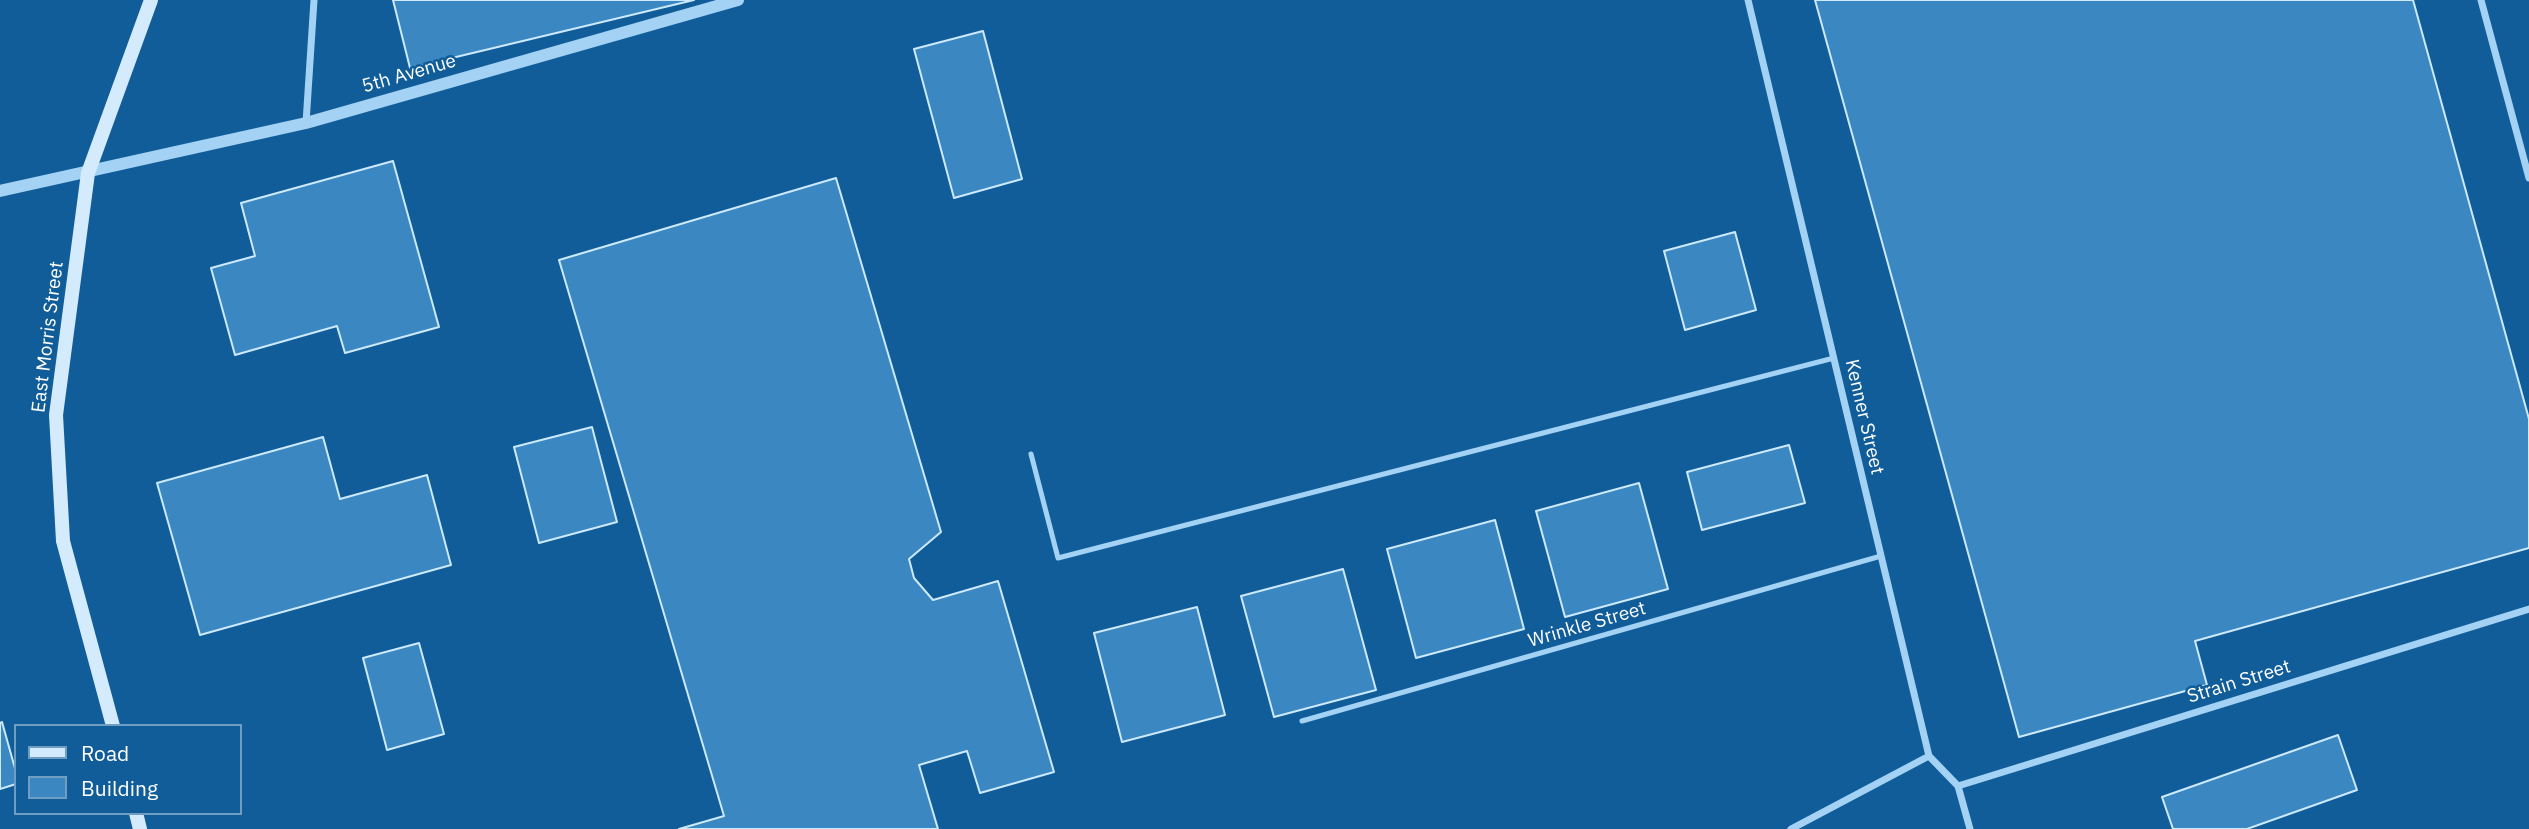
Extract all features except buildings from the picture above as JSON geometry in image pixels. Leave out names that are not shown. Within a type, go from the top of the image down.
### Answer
[{"type":"main road","name":"East Morris Street","points":[[112,724],[63,541],[56,415],[88,173],[151,0]]},
{"type":"street","points":[[306,123],[314,0]]},
{"type":"street","name":"5th Avenue","points":[[0,191],[306,123],[738,0]]},
{"type":"street","name":"Kenner Street","points":[[1748,0],[1929,756]]},
{"type":"street","points":[[2481,0],[2529,177]]},
{"type":"street","name":"Strain Street","points":[[1958,786],[2529,608]]},
{"type":"street","points":[[1791,829],[1929,756],[1958,786],[1970,829]]},
{"type":"lane","points":[[1031,454],[1058,558],[1834,358]]},
{"type":"lane","name":"Wrinkle Street","points":[[1302,721],[1881,556]]}]
